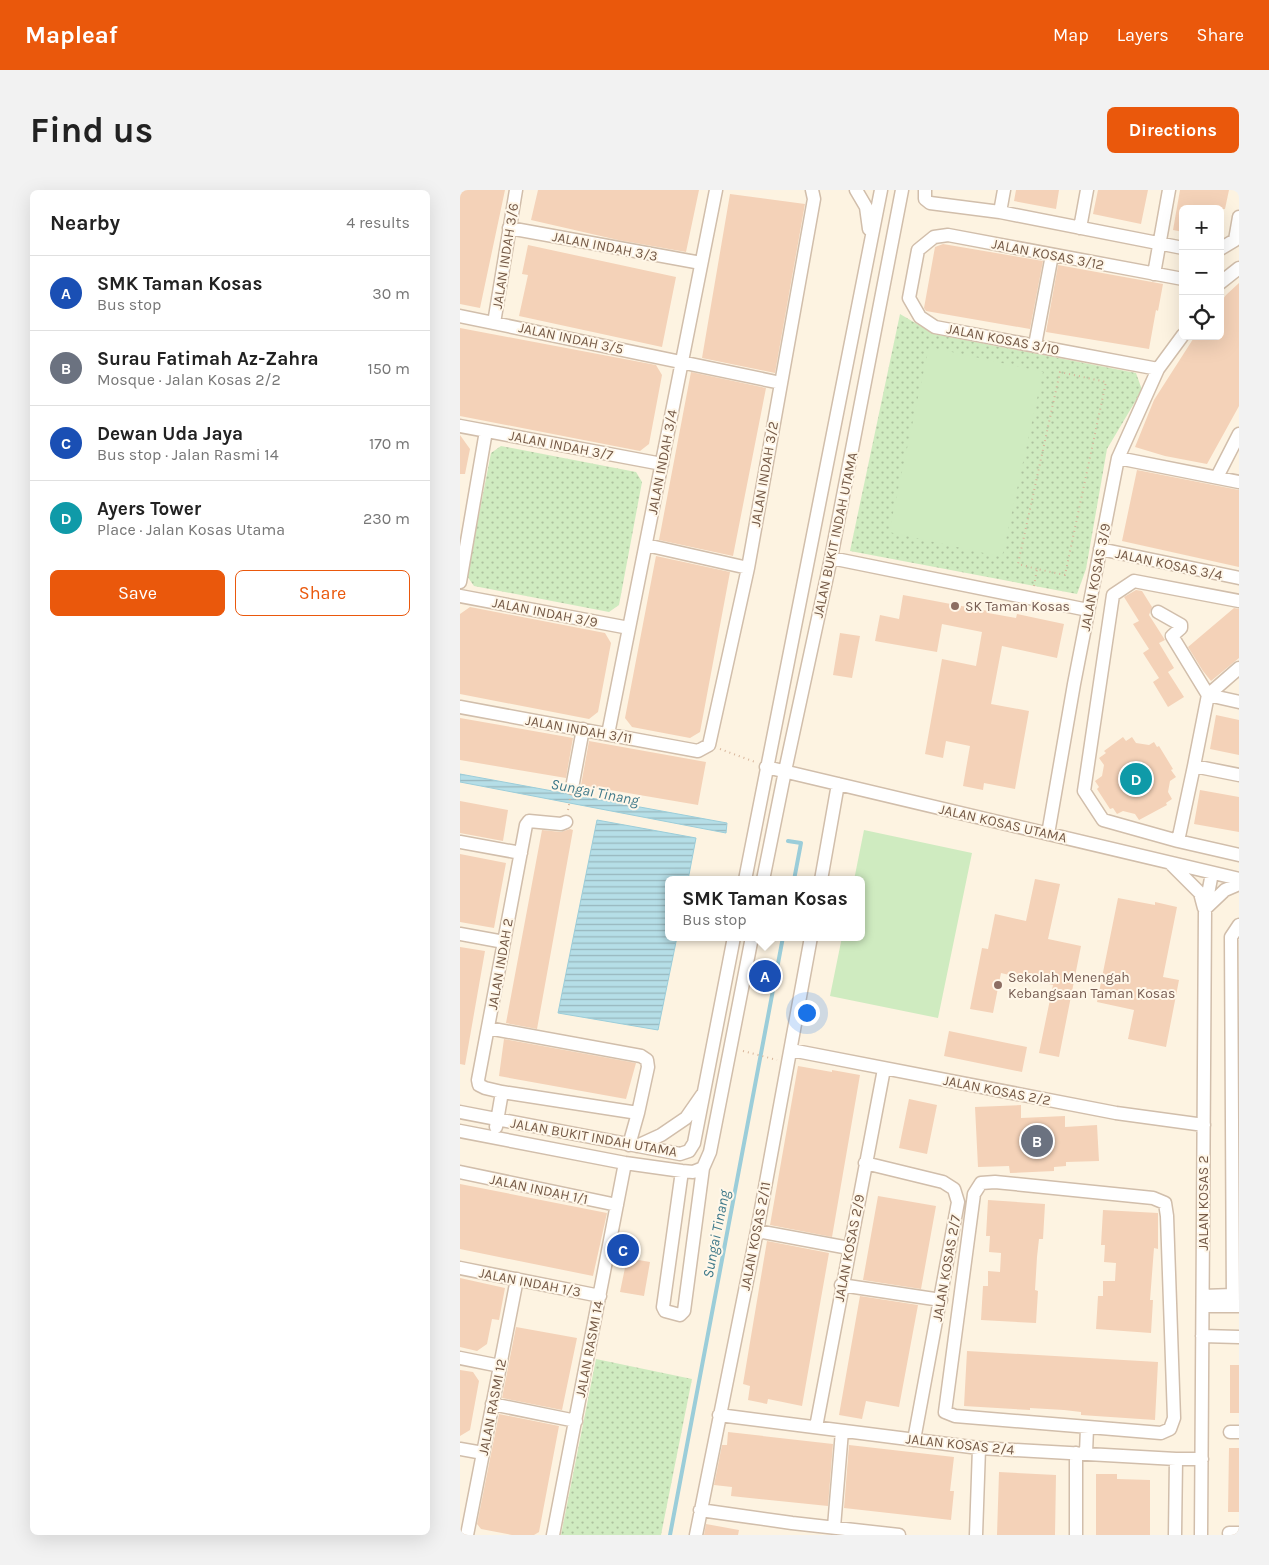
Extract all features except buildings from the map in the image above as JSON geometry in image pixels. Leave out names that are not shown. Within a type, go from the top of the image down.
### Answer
[{"type":"street","name":"JALAN INDAH 3/6","points":[[494,323],[516,190]]},
{"type":"street","name":"JALAN INDAH 3/4","points":[[608,734],[716,190]]},
{"type":"street","name":"JALAN INDAH 3/2","points":[[704,748],[748,568],[814,199],[812,190]]},
{"type":"street","points":[[856,190],[866,207],[870,239]]},
{"type":"street","name":"JALAN BUKIT INDAH UTAMA","points":[[746,876],[881,190]]},
{"type":"street","name":"JALAN BUKIT INDAH UTAMA","points":[[764,876],[831,558],[902,190]]},
{"type":"street","points":[[925,190],[925,199],[930,203],[1000,212],[1179,247]]},
{"type":"street","points":[[1000,212],[1004,190]]},
{"type":"street","points":[[1080,228],[1087,190]]},
{"type":"street","points":[[1154,274],[1158,243],[1169,190]]},
{"type":"street","points":[[1224,247],[1235,240],[1239,217]]},
{"type":"street","name":"JALAN INDAH 3/3","points":[[509,228],[702,263]]},
{"type":"street","name":"JALAN KOSAS 3/12","points":[[918,250],[934,237],[948,234],[1179,278]]},
{"type":"street","name":"JALAN KOSAS 3/10","points":[[918,250],[909,298],[920,317],[935,327],[1158,369]]},
{"type":"street","points":[[1035,346],[1052,255]]},
{"type":"street","points":[[1224,280],[1239,268]]},
{"type":"street","name":"JALAN INDAH 3/5","points":[[460,316],[781,383]]},
{"type":"street","name":"JALAN KOSAS 3/9","points":[[1048,834],[1088,610],[1118,458],[1158,369],[1179,340]]},
{"type":"street","name":"JALAN INDAH 3/7","points":[[460,426],[662,464]]},
{"type":"street","points":[[460,582],[486,431]]},
{"type":"street","points":[[1217,477],[1239,434]]},
{"type":"street","points":[[1118,458],[1239,482]]},
{"type":"street","points":[[646,545],[748,568]]},
{"type":"street","name":"JALAN KOSAS 3/4","points":[[1100,549],[1239,578]]},
{"type":"street","points":[[831,558],[1088,610]]},
{"type":"street","points":[[1239,601],[1134,581],[1113,595],[1084,791],[1103,820],[1239,856]]},
{"type":"street","name":"JALAN INDAH 3/9","points":[[460,596],[629,628]]},
{"type":"street","points":[[1158,612],[1181,625],[1181,628],[1172,636],[1208,695],[1239,702]]},
{"type":"street","points":[[1178,841],[1208,695],[1239,668]]},
{"type":"street","name":"JALAN INDAH 3/11","points":[[460,707],[608,734],[704,748]]},
{"type":"street","points":[[572,788],[582,729]]},
{"type":"street","points":[[1194,766],[1239,775]]},
{"type":"street","name":"JALAN KOSAS UTAMA","points":[[766,767],[1239,879]]},
{"type":"street","points":[[822,876],[838,784]]},
{"type":"street","name":"JALAN INDAH 2","points":[[502,1092],[485,1088],[480,1085],[478,1080],[526,825],[530,821],[561,824],[566,822]]},
{"type":"street","points":[[460,842],[521,853]]},
{"type":"street","points":[[1169,863],[1200,893],[1205,910]]},
{"type":"street","name":"JALAN KOSAS 2","points":[[1201,1535],[1205,910],[1212,873]]},
{"type":"street","points":[[1205,910],[1220,894],[1239,884]]},
{"type":"street","points":[[1203,1301],[1235,1302],[1236,1119],[1231,937],[1239,925]]},
{"type":"street","points":[[460,934],[504,942]]},
{"type":"street","name":"JALAN BUKIT INDAH UTAMA","points":[[460,1112],[680,1154],[689,1151],[694,1143],[733,941]]},
{"type":"street","name":"JALAN BUKIT INDAH UTAMA","points":[[682,1171],[663,1307],[665,1310],[676,1315],[680,1315],[684,1311],[703,1168],[710,1152],[751,941]]},
{"type":"street","name":"JALAN KOSAS 2/11","points":[[696,1535],[791,1050],[810,941]]},
{"type":"street","points":[[488,1028],[642,1056],[647,1060],[648,1067],[633,1145],[660,1135],[686,1118],[705,1090]]},
{"type":"street","name":"JALAN KOSAS 2/2","points":[[791,1050],[1116,1113],[1204,1125]]},
{"type":"street","name":"JALAN KOSAS 2/9","points":[[816,1427],[884,1069]]},
{"type":"street","points":[[494,1137],[502,1092],[638,1113]]},
{"type":"street","name":"JALAN BUKIT INDAH UTAMA","points":[[460,1131],[625,1163],[693,1172],[703,1168]]},
{"type":"street","name":"JALAN RASMI 14","points":[[554,1535],[625,1163]]},
{"type":"street","name":"JALAN KOSAS 2/7","points":[[865,1163],[944,1182],[954,1189],[958,1202],[914,1440]]},
{"type":"street","name":"JALAN INDAH 1/1","points":[[460,1172],[617,1205]]},
{"type":"street","points":[[995,1182],[1153,1198],[1165,1203],[1174,1418],[1170,1429],[1161,1433],[1087,1428],[955,1416],[945,1412],[974,1194],[981,1183],[995,1182]]},
{"type":"street","points":[[756,1231],[849,1248]]},
{"type":"street","name":"JALAN INDAH 1/3","points":[[460,1268],[600,1296]]},
{"type":"street","name":"JALAN RASMI 12","points":[[467,1535],[517,1279]]},
{"type":"street","points":[[842,1285],[941,1300]]},
{"type":"street","points":[[1202,1336],[1239,1337]]},
{"type":"street","points":[[460,1358],[500,1366]]},
{"type":"street","points":[[492,1404],[576,1421]]},
{"type":"street","name":"JALAN KOSAS 2/4","points":[[719,1415],[979,1448],[1202,1459]]},
{"type":"street","points":[[1076,1535],[1081,1453],[1087,1428]]},
{"type":"street","points":[[834,1527],[842,1431]]},
{"type":"street","points":[[976,1535],[979,1448]]},
{"type":"street","points":[[460,1449],[483,1453]]},
{"type":"street","points":[[1174,1535],[1176,1459]]},
{"type":"street","points":[[700,1510],[791,1529],[834,1527],[899,1535]]},
{"type":"path","points":[[1060,372],[1106,382],[1065,575],[1037,569],[1018,564],[1060,372]]},
{"type":"path","points":[[1032,598],[1037,569]]},
{"type":"path","points":[[704,748],[766,767]]},
{"type":"path","points":[[742,1051],[776,1060]]},
{"type":"green space","points":[[900,314],[934,334],[1136,373],[1142,390],[1107,449],[1086,569],[1077,594],[850,551]]},
{"type":"green space","points":[[929,347],[1043,372],[1002,557],[889,532]]},
{"type":"green space","points":[[501,446],[636,472],[642,482],[619,605],[609,612],[474,586],[467,576],[491,453]]},
{"type":"green space","points":[[864,830],[972,853],[938,1018],[830,996],[841,941],[865,941],[865,876],[855,876]]},
{"type":"green space","points":[[596,1359],[692,1379],[661,1535],[561,1535]]},
{"type":"water","points":[[460,774],[727,823],[726,833],[460,782]]},
{"type":"water","points":[[597,820],[696,838],[689,876],[665,876],[665,941],[676,941],[658,1030],[558,1013]]},
{"type":"waterway","name":"Sungai Tinang","points":[[788,841],[801,843],[795,876]]},
{"type":"waterway","name":"Sungai Tinang","points":[[670,1535],[782,941]]},
{"type":"place","name":"SK Taman Kosas","points":[[955,606]]},
{"type":"place","name":"Ayers Tower","points":[[1136,779]]},
{"type":"place","name":"SMK Taman Kosas","points":[[765,976]]},
{"type":"place","name":"Sekolah Menengah Kebangsaan Taman Kosas","points":[[998,985]]},
{"type":"place","name":"Surau Fatimah Az-Zahra","points":[[1037,1141]]},
{"type":"place","name":"Dewan Uda Jaya","points":[[623,1250]]}]
